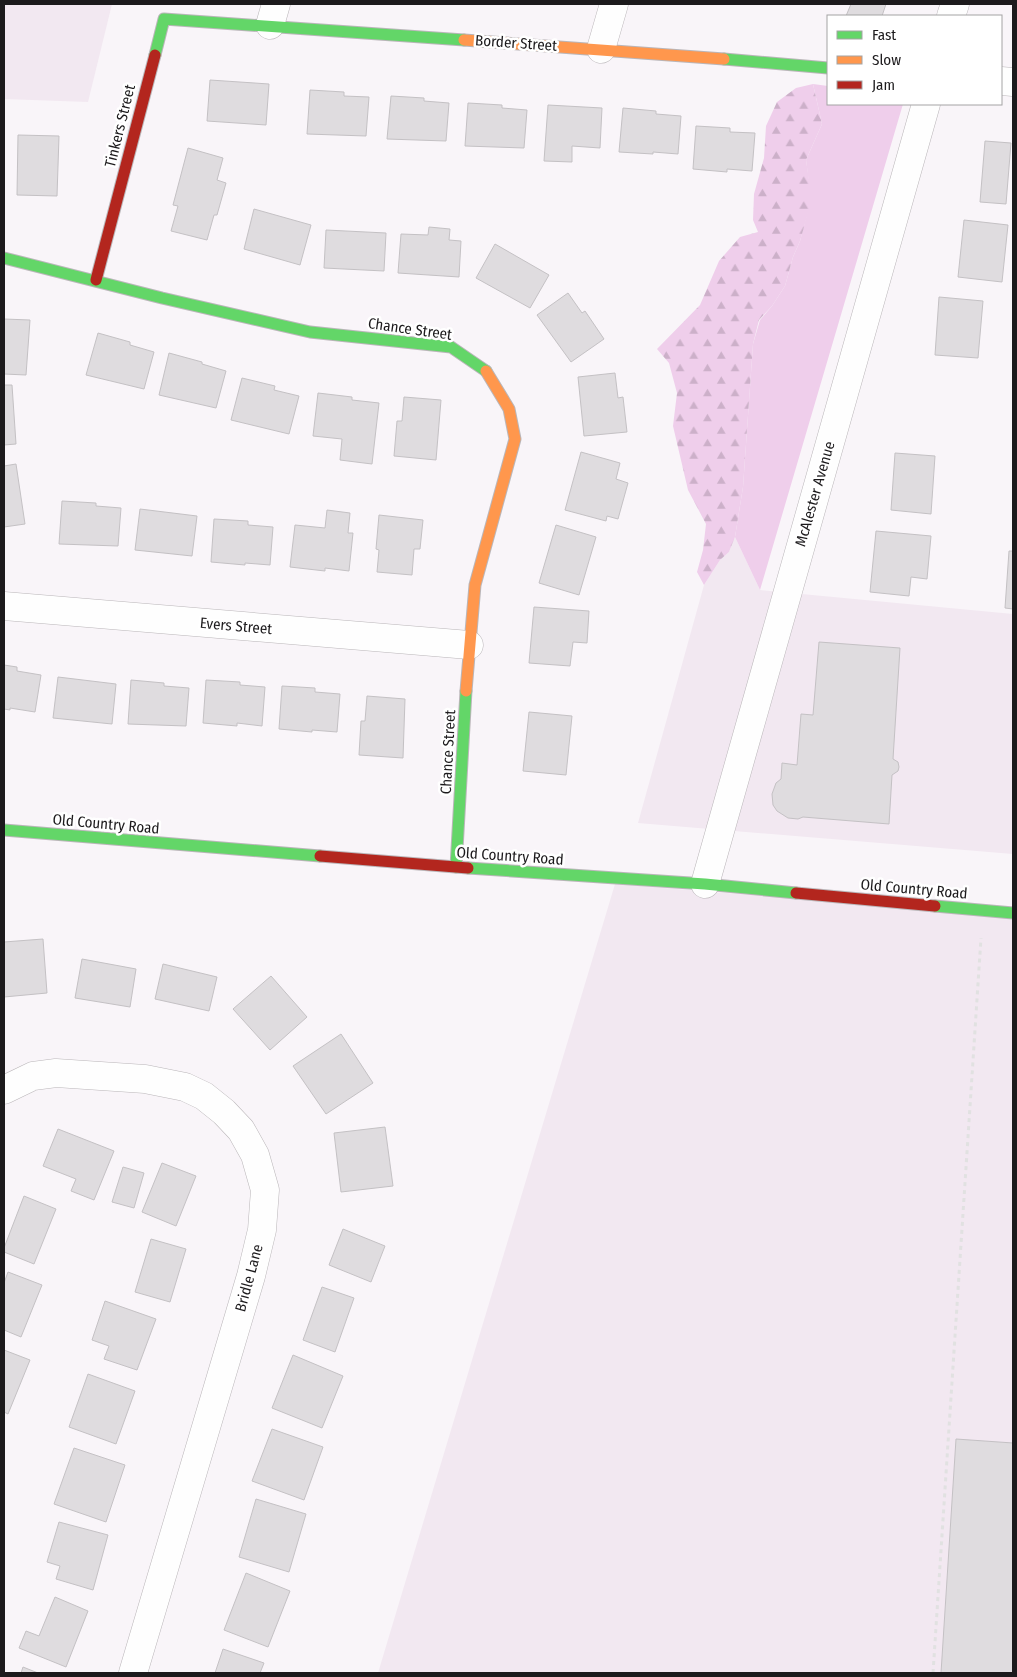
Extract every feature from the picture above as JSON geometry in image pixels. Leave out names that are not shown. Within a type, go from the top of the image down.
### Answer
[{"type":"street","points":[[601,49],[614,4]]},
{"type":"street","name":"Border Street","points":[[204,21],[273,14],[601,49],[827,68]]},
{"type":"street","name":"Tinkers Street","points":[[96,280],[164,18],[204,21]]},
{"type":"street","name":"McAlester Avenue","points":[[705,884],[926,105]]},
{"type":"street","name":"Chance Street","points":[[4,258],[162,298],[310,332],[451,347],[486,371],[509,409],[515,439],[475,586],[469,645],[456,867]]},
{"type":"street","name":"Evers Street","points":[[4,606],[469,645]]},
{"type":"street","name":"Old Country Road","points":[[4,830],[456,867],[705,884],[1013,913]]},
{"type":"street","name":"Bridle Lane","points":[[4,1090],[33,1076],[56,1073],[145,1079],[185,1087],[204,1096],[224,1112],[241,1130],[255,1155],[265,1190],[262,1230],[251,1276],[133,1673]]},
{"type":"path","points":[[933,1673],[983,910]]},
{"type":"shaded area","points":[[4,4],[112,4],[88,102],[4,99]]},
{"type":"shaded area","points":[[735,537],[760,590],[1013,614],[1013,854],[638,823],[704,585],[720,560],[729,552]]},
{"type":"shaded area","points":[[615,884],[1013,916],[1013,1673],[378,1673]]},
{"type":"green space","points":[[813,84],[827,86],[827,105],[903,105],[760,590],[735,537],[743,487],[753,344],[760,320],[785,286],[793,257],[800,241],[811,199],[806,160],[822,124]]},
{"type":"green space","points":[[813,84],[822,124],[806,160],[812,199],[785,286],[772,306],[759,320],[753,344],[743,487],[735,537],[729,552],[720,560],[704,585],[697,572],[703,550],[706,524],[688,490],[673,426],[677,393],[669,363],[657,349],[700,305],[719,261],[740,237],[758,232],[753,220],[754,194],[764,158],[766,126],[777,102],[796,88]]},
{"type":"building","points":[[851,4],[886,4],[882,15],[846,15]]},
{"type":"building","points":[[210,80],[269,84],[266,125],[207,121]]},
{"type":"building","points":[[310,90],[344,92],[344,96],[369,97],[366,136],[307,134]]},
{"type":"building","points":[[391,96],[424,98],[424,101],[449,103],[446,141],[387,139]]},
{"type":"building","points":[[468,103],[502,105],[502,108],[527,110],[524,148],[465,146]]},
{"type":"building","points":[[548,105],[602,108],[600,148],[572,146],[572,162],[544,161]]},
{"type":"building","points":[[623,108],[656,111],[656,114],[681,116],[678,154],[619,152]]},
{"type":"building","points":[[696,126],[730,128],[730,132],[755,133],[752,171],[727,169],[727,172],[693,169]]},
{"type":"building","points":[[18,135],[59,136],[57,196],[17,195]]},
{"type":"building","points":[[985,141],[1011,143],[1006,204],[980,202]]},
{"type":"building","points":[[188,148],[223,158],[217,180],[226,183],[217,215],[214,215],[207,240],[171,231],[178,206],[173,205]]},
{"type":"building","points":[[254,209],[311,225],[300,265],[244,249]]},
{"type":"building","points":[[964,220],[1008,225],[1002,282],[958,277]]},
{"type":"building","points":[[429,227],[450,229],[449,240],[461,241],[459,277],[398,273],[401,234],[428,235]]},
{"type":"building","points":[[326,230],[386,233],[384,271],[324,268]]},
{"type":"building","points":[[495,244],[549,275],[530,308],[476,278]]},
{"type":"building","points":[[568,293],[582,313],[585,311],[604,339],[571,362],[537,315]]},
{"type":"building","points":[[939,297],[983,301],[978,358],[935,355]]},
{"type":"building","points":[[4,319],[30,320],[26,375],[4,374]]},
{"type":"building","points":[[98,333],[130,342],[130,345],[154,352],[144,389],[86,375]]},
{"type":"building","points":[[169,353],[226,371],[216,408],[159,395]]},
{"type":"building","points":[[615,373],[618,398],[623,397],[627,432],[584,436],[578,377]]},
{"type":"building","points":[[242,378],[275,386],[274,390],[299,396],[289,434],[231,420]]},
{"type":"building","points":[[4,385],[12,385],[16,444],[4,445]]},
{"type":"building","points":[[318,393],[352,397],[352,400],[379,403],[372,464],[340,460],[342,439],[313,436]]},
{"type":"building","points":[[404,397],[441,400],[436,460],[394,456],[397,421],[402,421]]},
{"type":"building","points":[[581,452],[620,463],[616,479],[628,483],[618,519],[607,516],[606,521],[565,510]]},
{"type":"building","points":[[895,453],[935,456],[931,514],[891,510]]},
{"type":"building","points":[[16,464],[25,524],[4,527],[4,466]]},
{"type":"building","points":[[62,501],[96,503],[96,506],[121,508],[118,546],[59,544]]},
{"type":"building","points":[[140,509],[197,516],[192,556],[135,550]]},
{"type":"building","points":[[327,510],[350,513],[348,533],[353,533],[349,571],[325,568],[325,571],[290,567],[295,525],[325,528]]},
{"type":"building","points":[[379,515],[423,520],[420,549],[414,549],[412,575],[377,572],[379,550],[376,549]]},
{"type":"building","points":[[214,519],[248,521],[248,525],[273,527],[270,565],[211,562]]},
{"type":"building","points":[[556,525],[596,537],[579,595],[539,583]]},
{"type":"building","points":[[876,531],[931,536],[927,579],[911,577],[909,596],[870,592]]},
{"type":"building","points":[[1009,551],[1013,551],[1013,609],[1005,608]]},
{"type":"building","points":[[534,607],[589,611],[587,643],[573,642],[570,666],[529,663]]},
{"type":"building","points":[[819,642],[900,648],[893,759],[898,762],[899,767],[898,771],[892,775],[889,824],[803,817],[798,819],[788,818],[777,811],[773,805],[772,794],[776,783],[781,779],[782,763],[797,765],[801,714],[813,715]]},
{"type":"building","points":[[4,665],[17,667],[17,671],[41,675],[35,712],[10,708],[10,710],[4,709]]},
{"type":"building","points":[[58,677],[116,684],[112,724],[53,718]]},
{"type":"building","points":[[131,680],[164,683],[164,686],[189,688],[186,726],[128,724]]},
{"type":"building","points":[[206,680],[240,682],[240,685],[265,687],[262,726],[237,723],[237,726],[203,723]]},
{"type":"building","points":[[282,686],[315,688],[315,692],[340,694],[337,732],[279,729]]},
{"type":"building","points":[[367,696],[405,699],[403,758],[359,755],[361,721],[365,721]]},
{"type":"building","points":[[529,712],[572,716],[566,775],[523,771]]},
{"type":"building","points":[[43,939],[47,993],[4,997],[4,942]]},
{"type":"building","points":[[82,959],[136,969],[130,1007],[75,998]]},
{"type":"building","points":[[163,964],[217,977],[209,1011],[155,999]]},
{"type":"building","points":[[271,976],[307,1017],[270,1050],[233,1009]]},
{"type":"building","points":[[341,1034],[373,1083],[326,1114],[293,1066]]},
{"type":"building","points":[[385,1127],[393,1186],[341,1192],[334,1133]]},
{"type":"building","points":[[58,1129],[114,1151],[94,1200],[71,1191],[76,1179],[43,1166]]},
{"type":"building","points":[[162,1163],[196,1176],[176,1226],[142,1212]]},
{"type":"building","points":[[123,1167],[144,1173],[134,1208],[112,1202]]},
{"type":"building","points":[[24,1196],[56,1209],[34,1264],[4,1252]]},
{"type":"building","points":[[343,1229],[385,1246],[371,1282],[329,1265]]},
{"type":"building","points":[[151,1239],[186,1249],[170,1302],[135,1292]]},
{"type":"building","points":[[8,1272],[42,1285],[21,1337],[4,1330],[4,1283]]},
{"type":"building","points":[[322,1287],[354,1298],[335,1352],[303,1340]]},
{"type":"building","points":[[105,1301],[156,1319],[137,1370],[104,1359],[109,1346],[92,1340]]},
{"type":"building","points":[[4,1350],[30,1360],[8,1414],[4,1412]]},
{"type":"building","points":[[293,1355],[343,1376],[322,1428],[272,1408]]},
{"type":"building","points":[[88,1374],[135,1391],[116,1444],[69,1427]]},
{"type":"building","points":[[272,1429],[323,1447],[304,1500],[252,1481]]},
{"type":"building","points":[[956,1439],[1013,1443],[1013,1673],[941,1673]]},
{"type":"building","points":[[74,1448],[125,1465],[106,1522],[54,1504]]},
{"type":"building","points":[[256,1499],[306,1514],[289,1572],[239,1557]]},
{"type":"building","points":[[59,1522],[108,1535],[93,1590],[56,1579],[60,1566],[47,1562]]},
{"type":"building","points":[[246,1573],[290,1591],[268,1647],[224,1630]]},
{"type":"building","points":[[55,1597],[88,1611],[66,1667],[19,1648],[26,1631],[39,1636]]},
{"type":"building","points":[[223,1649],[264,1663],[260,1673],[215,1673]]},
{"type":"building","points":[[23,1667],[38,1673],[21,1673]]},
{"type":"traffic: fast","points":[[155,55],[164,19],[464,40]]},
{"type":"traffic: fast","points":[[724,59],[827,68]]},
{"type":"traffic: fast","points":[[4,258],[162,298],[310,332],[451,347],[486,371]]},
{"type":"traffic: fast","points":[[456,867],[466,691]]},
{"type":"traffic: fast","points":[[4,830],[320,856]]},
{"type":"traffic: fast","points":[[468,868],[705,884],[796,893]]},
{"type":"traffic: fast","points":[[935,906],[1013,913]]},
{"type":"traffic: slow","points":[[464,40],[724,59]]},
{"type":"traffic: slow","points":[[466,691],[475,585],[515,439],[509,409],[486,371]]},
{"type":"traffic: jam","points":[[96,280],[155,55]]},
{"type":"traffic: jam","points":[[320,856],[468,868]]},
{"type":"traffic: jam","points":[[796,893],[935,906]]}]
